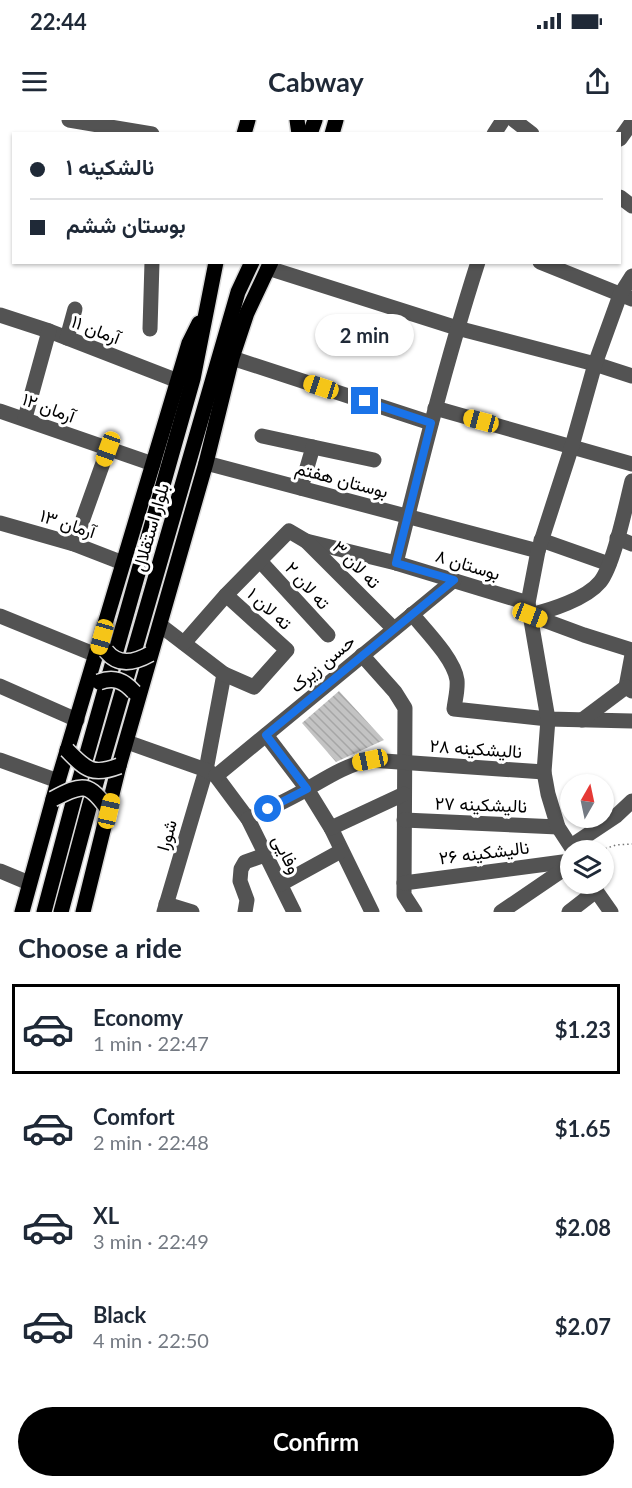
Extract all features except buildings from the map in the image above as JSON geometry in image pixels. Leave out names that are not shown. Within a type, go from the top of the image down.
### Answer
[{"type":"main road","name":"بلوار استقلال","points":[[44,912],[72,803],[194,379],[216,264]]},
{"type":"main road","name":"بلوار استقلال","points":[[61,912],[238,292],[251,264]]},
{"type":"main road","points":[[84,912],[135,698],[160,625],[206,463],[232,358],[247,313],[270,265]]},
{"type":"main road","points":[[22,912],[67,750],[77,720],[93,685],[123,563],[177,381],[189,343],[207,307]]},
{"type":"main road","points":[[101,647],[110,656],[126,663],[140,660],[151,653]]},
{"type":"main road","points":[[93,685],[113,679],[122,681],[135,698]]},
{"type":"main road","points":[[67,750],[80,763],[96,772],[104,772],[119,766]]},
{"type":"main road","points":[[53,799],[73,788],[82,787],[97,794],[109,811]]},
{"type":"street","points":[[68,120],[140,132]]},
{"type":"street","points":[[514,120],[529,132]]},
{"type":"street","points":[[621,138],[632,122]]},
{"type":"street","points":[[150,329],[152,264]]},
{"type":"street","points":[[396,563],[433,416],[477,264]]},
{"type":"street","points":[[545,264],[626,297]]},
{"type":"street","points":[[270,265],[457,328],[632,376]]},
{"type":"street","points":[[564,840],[548,794],[544,772],[548,719],[529,609],[540,545],[572,446],[595,364],[626,297],[632,276]]},
{"type":"street","points":[[67,338],[75,309]]},
{"type":"street","name":"آرمان ۱۱","points":[[0,315],[49,331],[177,381]]},
{"type":"street","points":[[25,418],[49,331]]},
{"type":"street","points":[[232,358],[433,416],[572,446],[632,464]]},
{"type":"street","name":"آرمان ۱۲","points":[[0,411],[153,464]]},
{"type":"street","points":[[262,436],[374,460]]},
{"type":"street","points":[[301,488],[313,447]]},
{"type":"street","points":[[74,544],[108,449]]},
{"type":"street","name":"بوستان هفتم","points":[[206,463],[407,516],[540,545],[609,564]]},
{"type":"street","points":[[529,609],[569,602],[592,590],[601,581],[609,564],[632,481]]},
{"type":"street","name":"آرمان ۱۳","points":[[0,523],[74,544],[123,563]]},
{"type":"street","name":"ته لان ۳","points":[[260,561],[289,531],[306,541],[394,629]]},
{"type":"street","points":[[617,538],[632,544]]},
{"type":"street","name":"بوستان ۸","points":[[306,541],[454,580],[529,609],[584,636],[632,650]]},
{"type":"street","points":[[184,643],[226,595],[260,561]]},
{"type":"street","name":"ته لان ۲","points":[[260,561],[328,635]]},
{"type":"street","name":"حسن زیرک","points":[[211,773],[266,735],[454,580]]},
{"type":"street","name":"ته لان ۱","points":[[224,674],[254,687],[287,650],[226,595]]},
{"type":"street","points":[[412,614],[456,673],[458,684],[454,709],[548,719],[632,721]]},
{"type":"street","points":[[0,616],[101,647]]},
{"type":"street","points":[[160,625],[224,674]]},
{"type":"street","points":[[582,720],[629,689],[632,655]]},
{"type":"street","points":[[362,656],[384,679],[405,708],[404,895],[415,912]]},
{"type":"street","name":"شورا","points":[[165,908],[211,773],[224,674]]},
{"type":"street","points":[[0,686],[77,720]]},
{"type":"street","points":[[266,735],[307,789],[331,828],[371,911]]},
{"type":"street","points":[[126,742],[211,773]]},
{"type":"street","name":"نالیشکینه ۲۸","points":[[249,819],[333,773],[358,762],[381,759],[405,763],[544,772]]},
{"type":"street","points":[[0,760],[58,781]]},
{"type":"street","name":"وفایی","points":[[211,773],[249,819],[294,912]]},
{"type":"street","points":[[331,828],[404,794]]},
{"type":"street","points":[[589,840],[632,801]]},
{"type":"street","name":"نالیشکینه ۲۷","points":[[404,820],[558,826]]},
{"type":"street","points":[[281,884],[341,851]]},
{"type":"street","points":[[245,912],[247,900],[240,881],[241,869],[245,862],[265,855]]},
{"type":"street","name":"نالیشکینه ۲۶","points":[[404,883],[560,858]]},
{"type":"street","points":[[501,912],[560,865]]},
{"type":"street","points":[[0,871],[29,883]]},
{"type":"street","points":[[569,912],[587,894]]},
{"type":"street","points":[[599,894],[611,912]]},
{"type":"street","points":[[165,908],[192,912]]},
{"type":"path","points":[[614,846],[632,844]]},
{"type":"route","points":[[268,809],[307,789],[266,735],[454,580],[396,563],[431,423],[365,401]]}]
